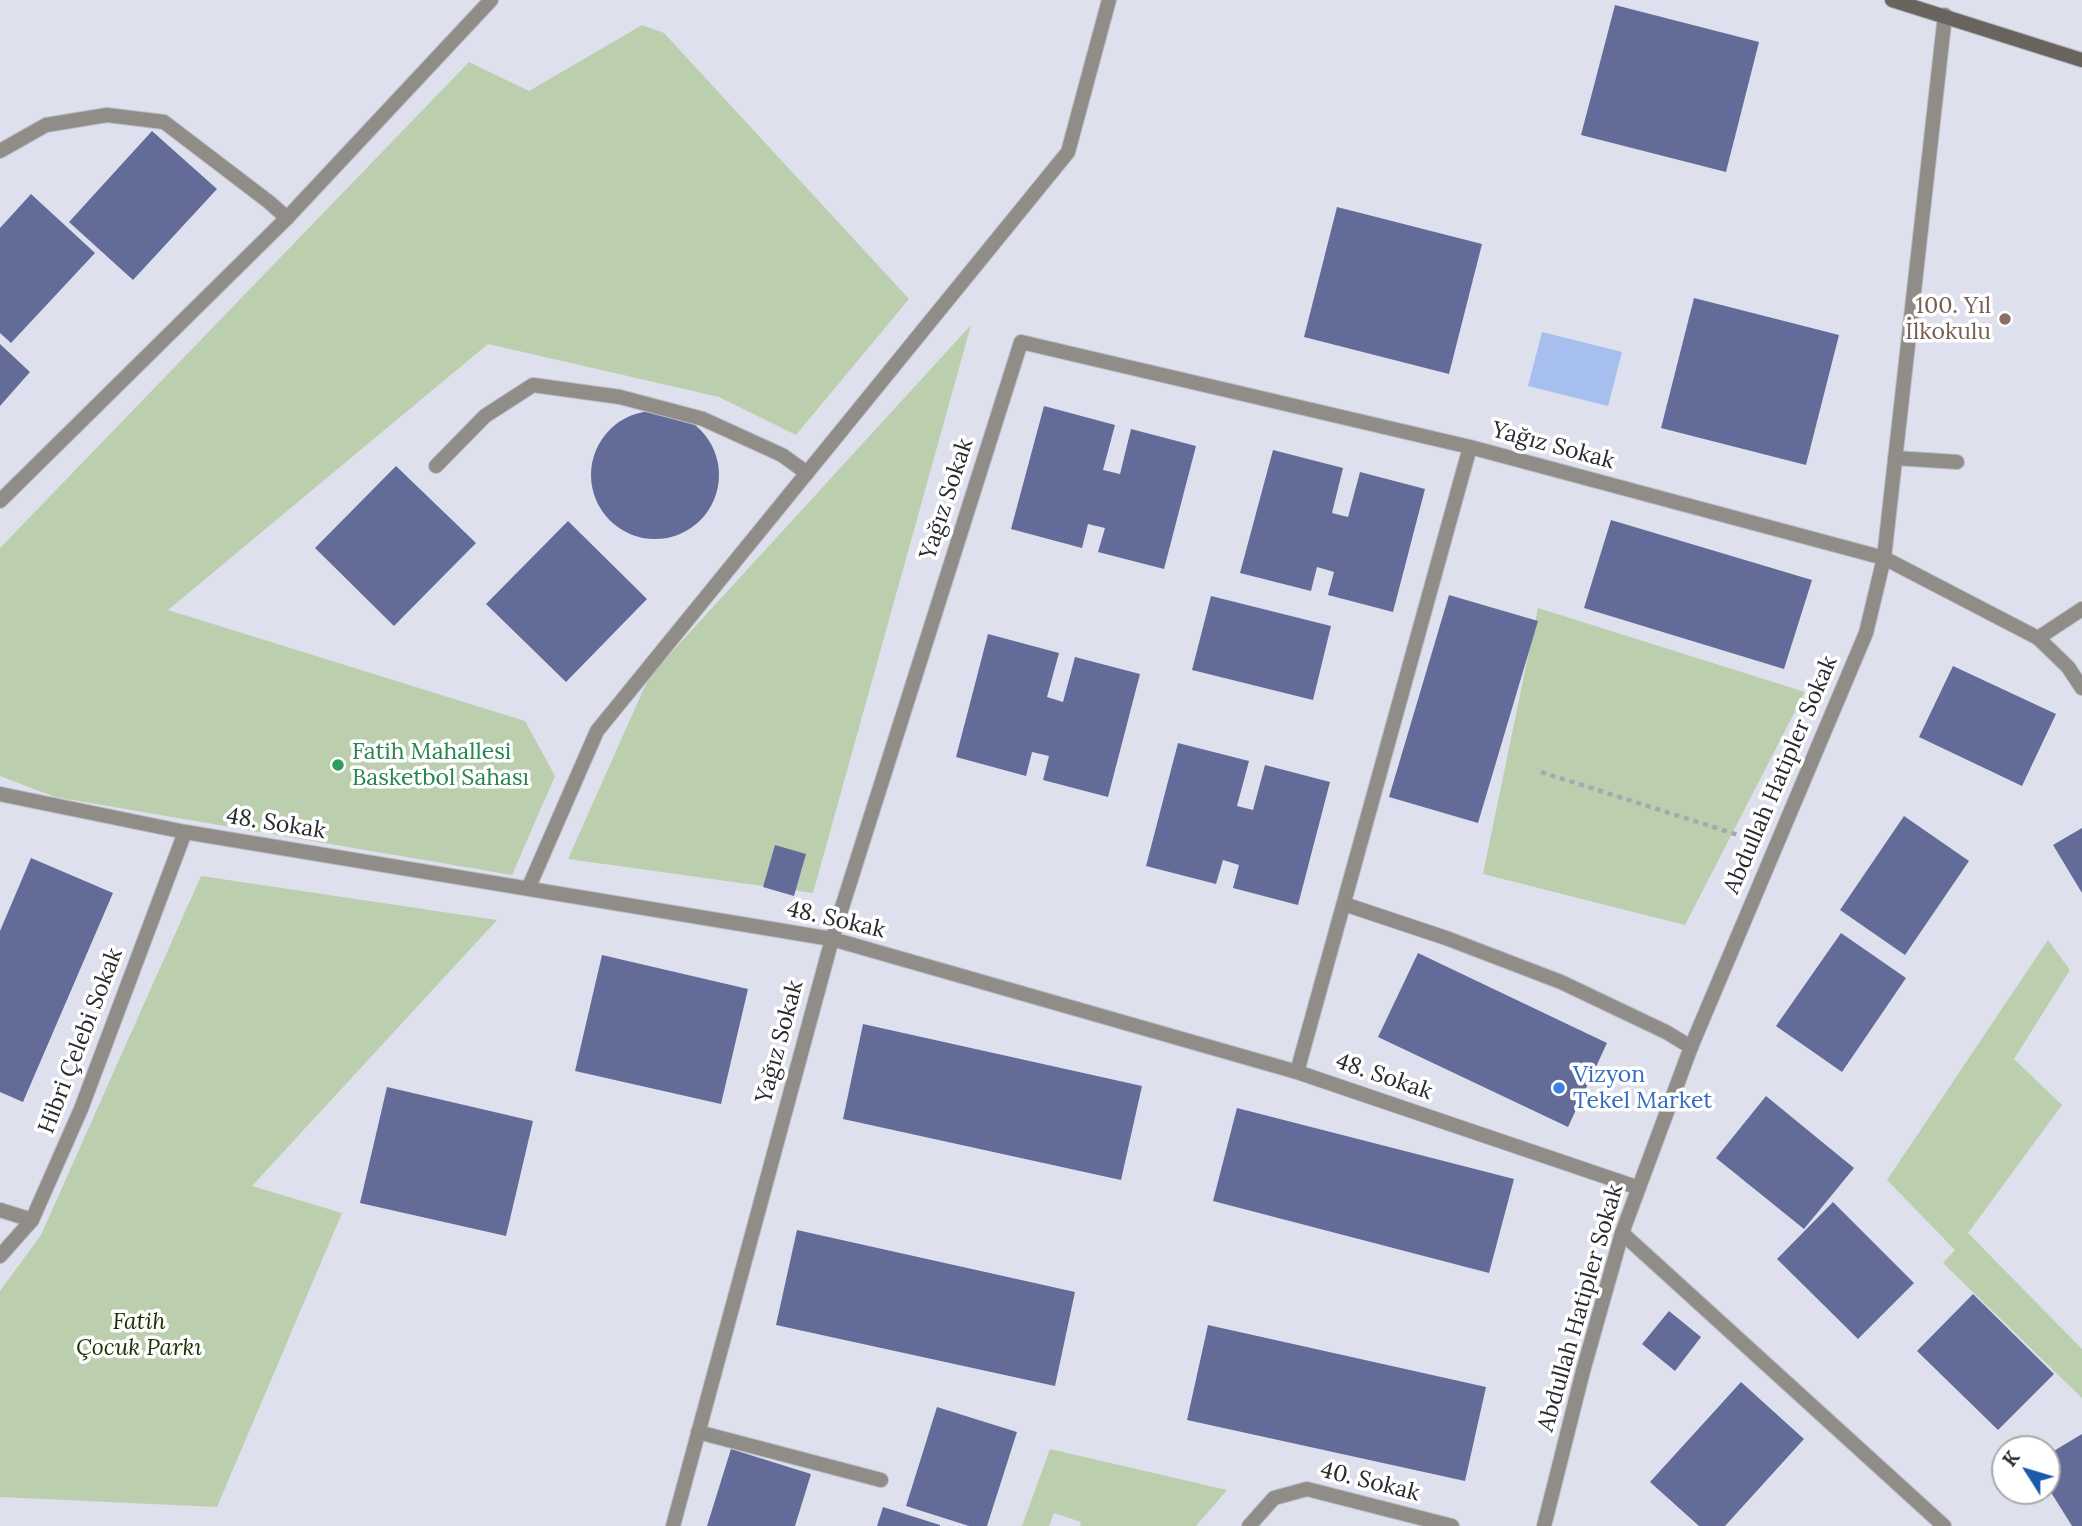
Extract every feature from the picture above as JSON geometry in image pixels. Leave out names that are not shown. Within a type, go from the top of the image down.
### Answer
[{"type":"main road","points":[[1892,0],[2082,60]]},
{"type":"street","points":[[0,501],[287,218],[491,0]]},
{"type":"street","points":[[528,889],[597,731],[1068,152],[1109,0]]},
{"type":"street","name":"Abdullah Hatipler Sokak","points":[[1545,1526],[1583,1371],[1622,1233],[1691,1047],[1866,633],[1884,558],[1945,15]]},
{"type":"street","points":[[0,150],[46,125],[107,115],[164,122],[287,218]]},
{"type":"street","name":"Yağız Sokak","points":[[673,1526],[832,939],[1021,342],[1470,447],[1884,558],[2038,638],[2068,667],[2082,688]]},
{"type":"street","points":[[436,466],[485,416],[533,385],[620,397],[703,419],[782,455],[807,473]]},
{"type":"street","points":[[1297,1072],[1470,447]]},
{"type":"street","points":[[1895,457],[1957,462]]},
{"type":"street","points":[[2038,638],[2082,609]]},
{"type":"street","name":"48. Sokak","points":[[0,794],[185,832],[832,939],[1297,1072],[1639,1188]]},
{"type":"street","name":"Hibri Çelebi Sokak","points":[[0,1256],[32,1220],[81,1110],[185,832]]},
{"type":"street","points":[[1344,904],[1446,938],[1561,982],[1666,1032],[1691,1047]]},
{"type":"street","points":[[0,1210],[32,1220]]},
{"type":"street","points":[[1622,1233],[1944,1526]]},
{"type":"street","points":[[698,1432],[881,1480]]},
{"type":"street","name":"40. Sokak","points":[[1249,1526],[1274,1497],[1307,1489],[1452,1526]]},
{"type":"path","points":[[1541,772],[1752,839]]},
{"type":"green space","points":[[642,25],[664,33],[909,299],[796,435],[719,397],[488,344],[168,610],[525,721],[555,776],[512,875],[55,797],[0,776],[0,548],[469,62],[529,91]]},
{"type":"green space","points":[[971,325],[813,893],[568,859],[649,677]]},
{"type":"green space","points":[[1538,608],[1805,692],[1685,925],[1483,874]]},
{"type":"green space","name":"Fatih Çocuk Parkı","points":[[201,876],[497,920],[252,1186],[342,1213],[217,1507],[0,1497],[0,1291],[41,1235]]},
{"type":"green space","points":[[2048,940],[2070,970],[2014,1059],[2062,1105],[1968,1233],[2082,1349],[2082,1398],[1943,1263],[1955,1250],[1887,1180]]},
{"type":"green space","points":[[1050,1449],[1227,1490],[1196,1526],[1080,1526],[1081,1522],[1054,1513],[1049,1526],[1022,1526]]},
{"type":"water","points":[[1542,332],[1622,352],[1608,406],[1528,386]]},
{"type":"building","points":[[1615,5],[1759,42],[1726,172],[1581,135]]},
{"type":"building","points":[[152,131],[217,189],[133,280],[69,222]]},
{"type":"building","points":[[31,194],[95,253],[11,343],[0,333],[0,228]]},
{"type":"building","points":[[1337,207],[1482,244],[1449,374],[1304,337]]},
{"type":"building","points":[[1694,298],[1839,335],[1806,465],[1661,428]]},
{"type":"building","points":[[0,344],[30,372],[0,406]]},
{"type":"building","points":[[1044,406],[1115,425],[1103,470],[1120,474],[1131,429],[1196,446],[1164,569],[1098,552],[1105,528],[1088,524],[1082,548],[1011,529]]},
{"type":"building","points":[[655,411],[680,416],[700,430],[714,450],[719,475],[714,500],[700,520],[680,534],[655,539],[630,534],[610,520],[596,500],[591,475],[596,450],[610,430],[630,416]]},
{"type":"building","points":[[1273,450],[1343,468],[1332,513],[1348,517],[1360,472],[1425,489],[1393,612],[1328,595],[1334,572],[1317,567],[1311,591],[1240,573]]},
{"type":"building","points":[[396,466],[476,543],[394,626],[315,548]]},
{"type":"building","points":[[1611,520],[1812,580],[1784,669],[1584,608]]},
{"type":"building","points":[[568,521],[647,599],[566,682],[486,604]]},
{"type":"building","points":[[1449,595],[1538,621],[1478,823],[1389,797]]},
{"type":"building","points":[[1211,596],[1331,626],[1313,700],[1192,670]]},
{"type":"building","points":[[988,634],[1059,653],[1047,697],[1063,702],[1075,657],[1140,674],[1108,797],[1043,780],[1049,756],[1032,752],[1026,776],[956,757]]},
{"type":"building","points":[[1953,666],[2056,714],[2022,786],[1919,737]]},
{"type":"building","points":[[1178,743],[1249,761],[1237,806],[1253,810],[1265,765],[1330,782],[1298,905],[1233,888],[1239,865],[1223,860],[1216,884],[1146,866]]},
{"type":"building","points":[[1904,816],[1969,861],[1905,955],[1840,910]]},
{"type":"building","points":[[2082,828],[2082,893],[2053,845]]},
{"type":"building","points":[[775,845],[806,854],[794,896],[763,887]]},
{"type":"building","points":[[31,858],[113,893],[23,1102],[0,1092],[0,931]]},
{"type":"building","points":[[1841,933],[1906,978],[1842,1072],[1776,1026]]},
{"type":"building","points":[[1418,953],[1607,1043],[1568,1127],[1378,1037]]},
{"type":"building","points":[[602,955],[748,989],[721,1104],[575,1071]]},
{"type":"building","points":[[863,1024],[1142,1086],[1121,1180],[843,1119]]},
{"type":"building","points":[[387,1087],[533,1121],[506,1236],[360,1203]]},
{"type":"building","points":[[1766,1096],[1854,1168],[1804,1229],[1716,1158]]},
{"type":"building","points":[[1237,1108],[1514,1179],[1489,1273],[1213,1201]]},
{"type":"building","points":[[1833,1202],[1914,1283],[1858,1339],[1777,1259]]},
{"type":"building","points":[[797,1230],[1075,1292],[1055,1386],[776,1325]]},
{"type":"building","points":[[1973,1294],[2054,1374],[1998,1430],[1917,1351]]},
{"type":"building","points":[[1669,1311],[1701,1337],[1675,1371],[1642,1344]]},
{"type":"building","points":[[1208,1325],[1486,1387],[1465,1481],[1187,1420]]},
{"type":"building","points":[[1741,1382],[1804,1439],[1725,1526],[1699,1526],[1650,1482]]},
{"type":"building","points":[[937,1407],[1017,1432],[987,1526],[969,1526],[906,1506]]},
{"type":"building","points":[[2082,1434],[2082,1526],[2072,1526],[2059,1505],[2061,1505],[2061,1447]]},
{"type":"building","points":[[731,1449],[811,1474],[795,1526],[707,1526]]},
{"type":"building","points":[[883,1507],[940,1525],[940,1526],[877,1526]]},
{"type":"place","name":"100. Yıl İlkokulu","points":[[2005,319]]},
{"type":"place","name":"Fatih Mahallesi Basketbol Sahası","points":[[338,765]]},
{"type":"place","name":"Vizyon Tekel Market","points":[[1559,1088]]}]
